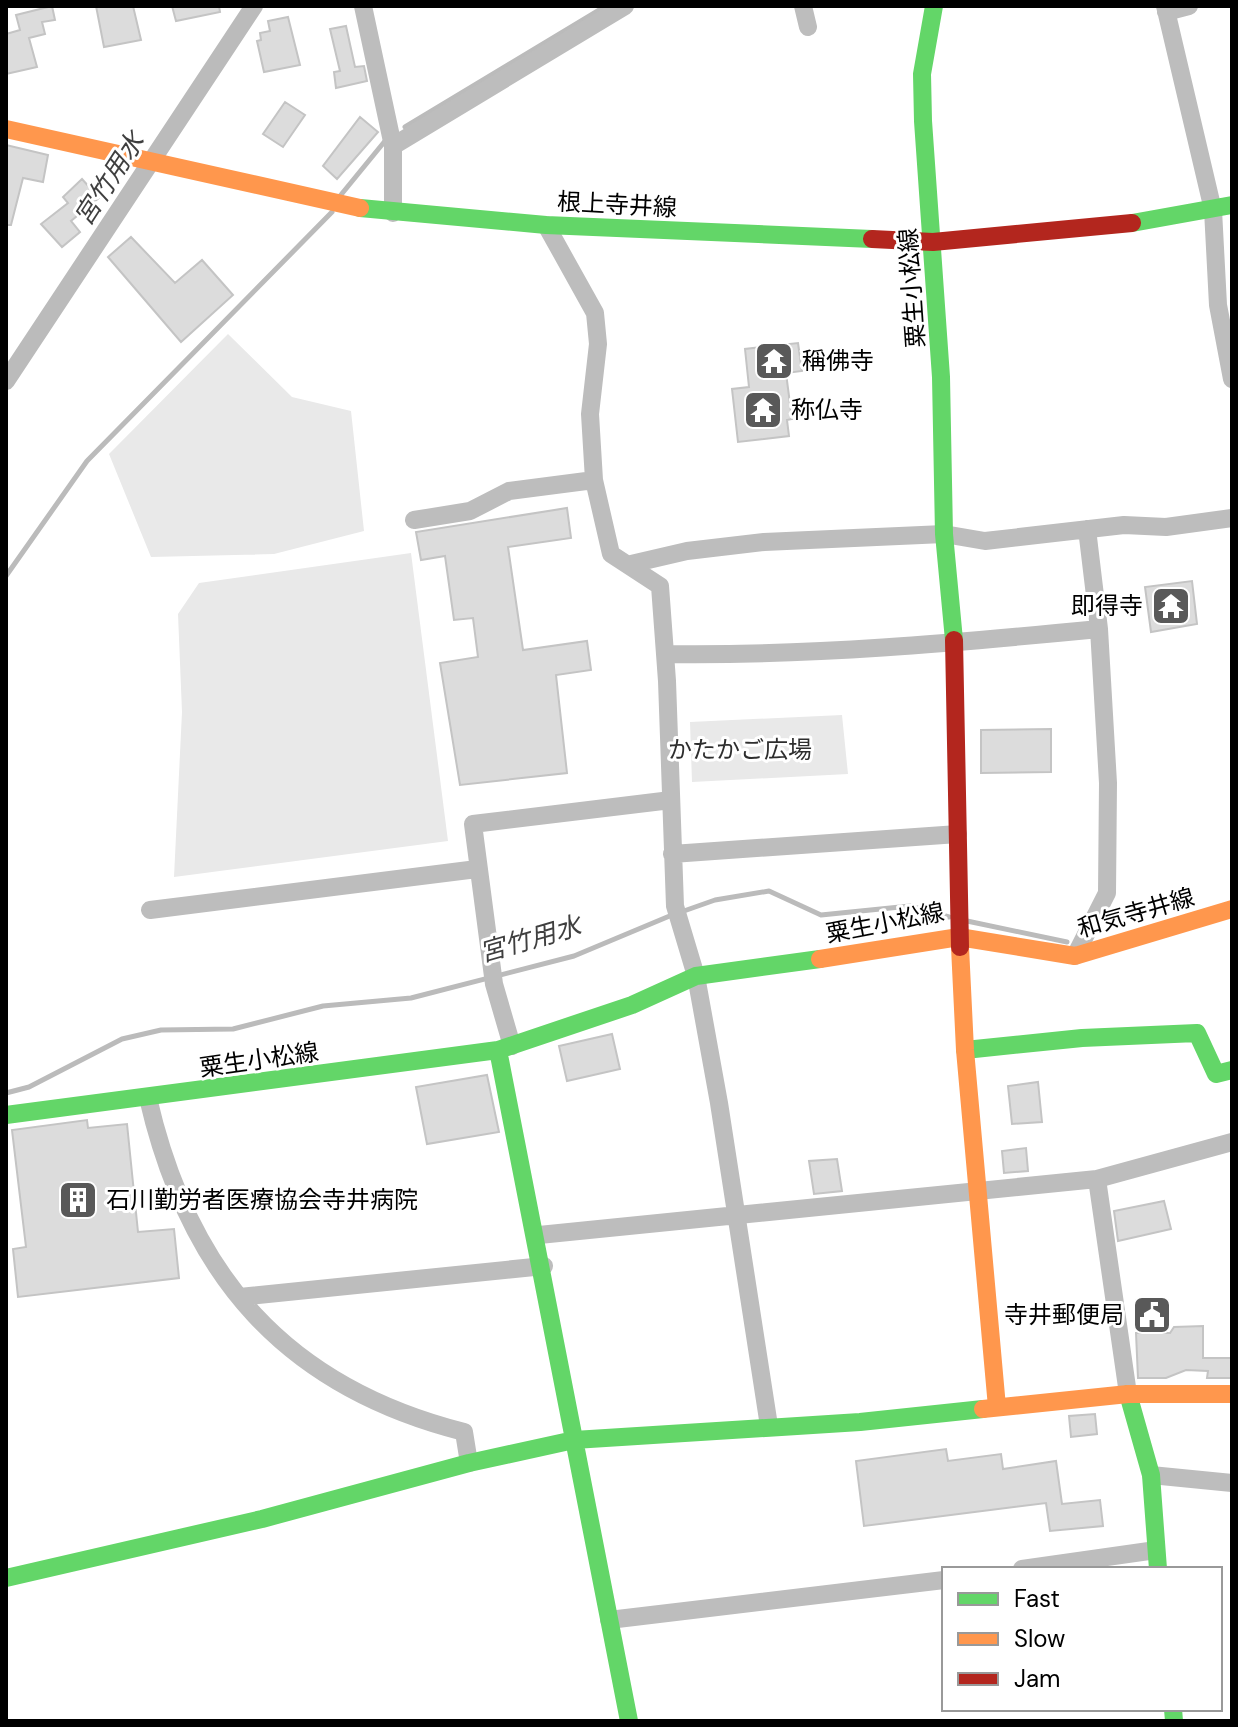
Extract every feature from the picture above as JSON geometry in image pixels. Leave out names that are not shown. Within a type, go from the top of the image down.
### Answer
[{"type":"main road","name":"粟生小松線","points":[[6,1115],[505,1048],[632,1005],[696,976],[728,969],[855,955],[959,925],[954,644],[944,534],[941,377],[922,74],[934,6]]},
{"type":"main road","name":"根上寺井線","points":[[6,129],[337,205],[393,213],[546,225],[933,242],[1102,229],[1223,208]]},
{"type":"main road","name":"和気寺井線","points":[[959,925],[1075,956],[1232,909]]},
{"type":"main road","points":[[959,925],[965,1050],[997,1407]]},
{"type":"main road","points":[[965,1050],[1082,1038],[1197,1033],[1216,1074],[1232,1070]]},
{"type":"main road","points":[[505,1048],[574,1440],[629,1721]]},
{"type":"main road","points":[[1128,1394],[1151,1475],[1157,1560]]},
{"type":"main road","points":[[6,1578],[262,1519],[469,1463],[574,1440],[860,1422],[1128,1394],[1232,1394]]},
{"type":"street","points":[[363,6],[393,146],[393,213]]},
{"type":"street","points":[[393,146],[625,6]]},
{"type":"street","points":[[803,6],[808,27]]},
{"type":"street","points":[[1189,6],[1166,9],[1223,208],[1218,305],[1232,379]]},
{"type":"street","points":[[546,225],[595,313],[598,344],[590,414],[594,480],[611,554],[631,564],[660,586],[666,654],[672,854],[677,914],[696,976],[719,1103],[734,1216],[769,1426]]},
{"type":"street","points":[[414,520],[470,511],[509,491],[594,480]]},
{"type":"street","points":[[631,564],[687,551],[764,542],[944,534],[985,541],[1087,529],[1166,527],[1232,518]]},
{"type":"street","points":[[1075,956],[1107,893],[1108,783],[1099,629],[1087,529]]},
{"type":"street","points":[[666,654],[734,655],[954,644],[1099,629]]},
{"type":"street","points":[[505,1048],[477,869],[473,824],[671,800]]},
{"type":"street","points":[[672,854],[958,834]]},
{"type":"street","points":[[150,910],[477,869]]},
{"type":"street","points":[[148,1098],[162,1157],[186,1213],[216,1267],[240,1297],[294,1354],[361,1396],[418,1421],[464,1432],[469,1463]]},
{"type":"street","points":[[539,1235],[1097,1179],[1232,1142]]},
{"type":"street","points":[[1097,1179],[1128,1394]]},
{"type":"street","points":[[240,1297],[544,1266]]},
{"type":"street","points":[[1151,1475],[1232,1483]]},
{"type":"street","points":[[1052,1567],[1157,1560]]},
{"type":"street","points":[[609,1620],[942,1580]]},
{"type":"green space","points":[[228,334],[292,397],[351,411],[364,531],[274,554],[151,557],[109,454]]},
{"type":"green space","points":[[411,553],[448,841],[174,877],[182,712],[178,614],[199,583]]},
{"type":"green space","name":"かたかご広場","points":[[842,715],[848,774],[692,782],[690,722]]},
{"type":"building","points":[[52,6],[55,20],[42,22],[45,34],[29,38],[37,67],[6,74],[6,34],[20,30],[16,15]]},
{"type":"building","points":[[96,6],[133,6],[141,40],[104,47]]},
{"type":"building","points":[[172,6],[219,6],[220,12],[176,21]]},
{"type":"building","points":[[288,17],[300,65],[264,72],[257,41],[261,40],[260,33],[270,31],[268,21]]},
{"type":"building","points":[[346,26],[355,67],[364,66],[367,81],[336,88],[334,72],[340,71],[330,29]]},
{"type":"building","points":[[285,102],[305,115],[283,147],[263,134]]},
{"type":"building","points":[[360,117],[378,132],[337,179],[323,166]]},
{"type":"building","points":[[6,145],[48,155],[43,182],[23,178],[11,225],[6,225]]},
{"type":"building","points":[[82,179],[99,198],[71,221],[80,232],[62,247],[41,224],[68,203],[63,197]]},
{"type":"building","points":[[131,237],[175,283],[202,260],[233,295],[181,342],[108,257]]},
{"type":"building","name":"称仏寺","points":[[798,343],[802,371],[786,373],[792,419],[787,420],[789,436],[738,442],[732,389],[749,387],[745,349]]},
{"type":"building","points":[[567,508],[571,538],[508,547],[523,650],[587,641],[591,670],[556,675],[567,773],[460,785],[440,663],[478,657],[473,618],[454,620],[445,556],[421,560],[416,532]]},
{"type":"building","name":"即得寺","points":[[1192,581],[1197,624],[1151,632],[1145,587]]},
{"type":"building","points":[[1051,729],[1051,772],[981,773],[981,730]]},
{"type":"building","points":[[612,1034],[620,1069],[567,1081],[559,1046]]},
{"type":"building","points":[[487,1075],[499,1132],[427,1144],[416,1087]]},
{"type":"building","points":[[1038,1082],[1042,1122],[1012,1124],[1008,1086]]},
{"type":"building","name":"石川勤労者医療協会寺井病院","points":[[87,1120],[88,1128],[127,1124],[138,1232],[174,1229],[179,1278],[18,1297],[13,1249],[26,1247],[12,1130]]},
{"type":"building","points":[[1026,1148],[1028,1171],[1004,1173],[1002,1151]]},
{"type":"building","points":[[837,1159],[842,1191],[814,1194],[809,1161]]},
{"type":"building","points":[[1164,1201],[1171,1229],[1118,1241],[1114,1211]]},
{"type":"building","points":[[1203,1326],[1203,1358],[1232,1358],[1232,1378],[1207,1378],[1208,1371],[1186,1370],[1166,1378],[1138,1378],[1136,1333],[1170,1333],[1174,1327]]},
{"type":"building","points":[[1095,1414],[1097,1434],[1071,1437],[1069,1416]]},
{"type":"building","points":[[946,1449],[948,1461],[1001,1454],[1003,1469],[1056,1461],[1062,1504],[1100,1500],[1103,1526],[1050,1531],[1046,1503],[864,1526],[856,1461]]},
{"type":"waterway","name":"宮竹用水","points":[[6,381],[254,6]]},
{"type":"waterway","points":[[405,127],[606,6]]},
{"type":"waterway","points":[[340,196],[385,141]]},
{"type":"waterway","points":[[6,576],[87,461],[332,212]]},
{"type":"waterway","name":"宮竹用水","points":[[681,912],[715,900],[769,891],[821,915],[910,906],[949,917]]},
{"type":"waterway","name":"宮竹用水","points":[[6,1093],[29,1087],[122,1039],[161,1030],[233,1029],[323,1006],[411,998],[574,956],[672,915]]},
{"type":"waterway","name":"宮竹用水","points":[[967,921],[1067,942]]},
{"type":"traffic: fast","points":[[934,6],[922,74],[923,121],[941,377],[944,534],[954,640]]},
{"type":"traffic: fast","points":[[1132,223],[1232,205]]},
{"type":"traffic: fast","points":[[360,208],[546,225],[872,239]]},
{"type":"traffic: fast","points":[[6,1115],[498,1050],[632,1005],[696,976],[820,959]]},
{"type":"traffic: fast","points":[[965,1050],[1082,1038],[1197,1033],[1216,1074],[1232,1070]]},
{"type":"traffic: fast","points":[[498,1050],[629,1721]]},
{"type":"traffic: fast","points":[[1128,1394],[1151,1475],[1158,1567]]},
{"type":"traffic: fast","points":[[6,1578],[262,1519],[469,1463],[574,1440],[860,1422],[983,1409]]},
{"type":"traffic: fast","points":[[1173,1711],[1174,1721]]},
{"type":"traffic: slow","points":[[6,129],[360,208]]},
{"type":"traffic: slow","points":[[820,959],[959,937],[1075,956],[1232,909]]},
{"type":"traffic: slow","points":[[960,947],[965,1050],[997,1407]]},
{"type":"traffic: slow","points":[[983,1409],[1128,1394],[1232,1394]]},
{"type":"traffic: jam","points":[[872,239],[933,242],[1132,223]]},
{"type":"traffic: jam","points":[[954,640],[960,947]]},
{"type":"place","name":"稱佛寺","points":[[774,361]]},
{"type":"place","name":"称仏寺","points":[[763,410]]},
{"type":"place","name":"即得寺","points":[[1171,606]]},
{"type":"place","name":"石川勤労者医療協会寺井病院","points":[[78,1200]]},
{"type":"place","name":"寺井郵便局","points":[[1152,1315]]}]
